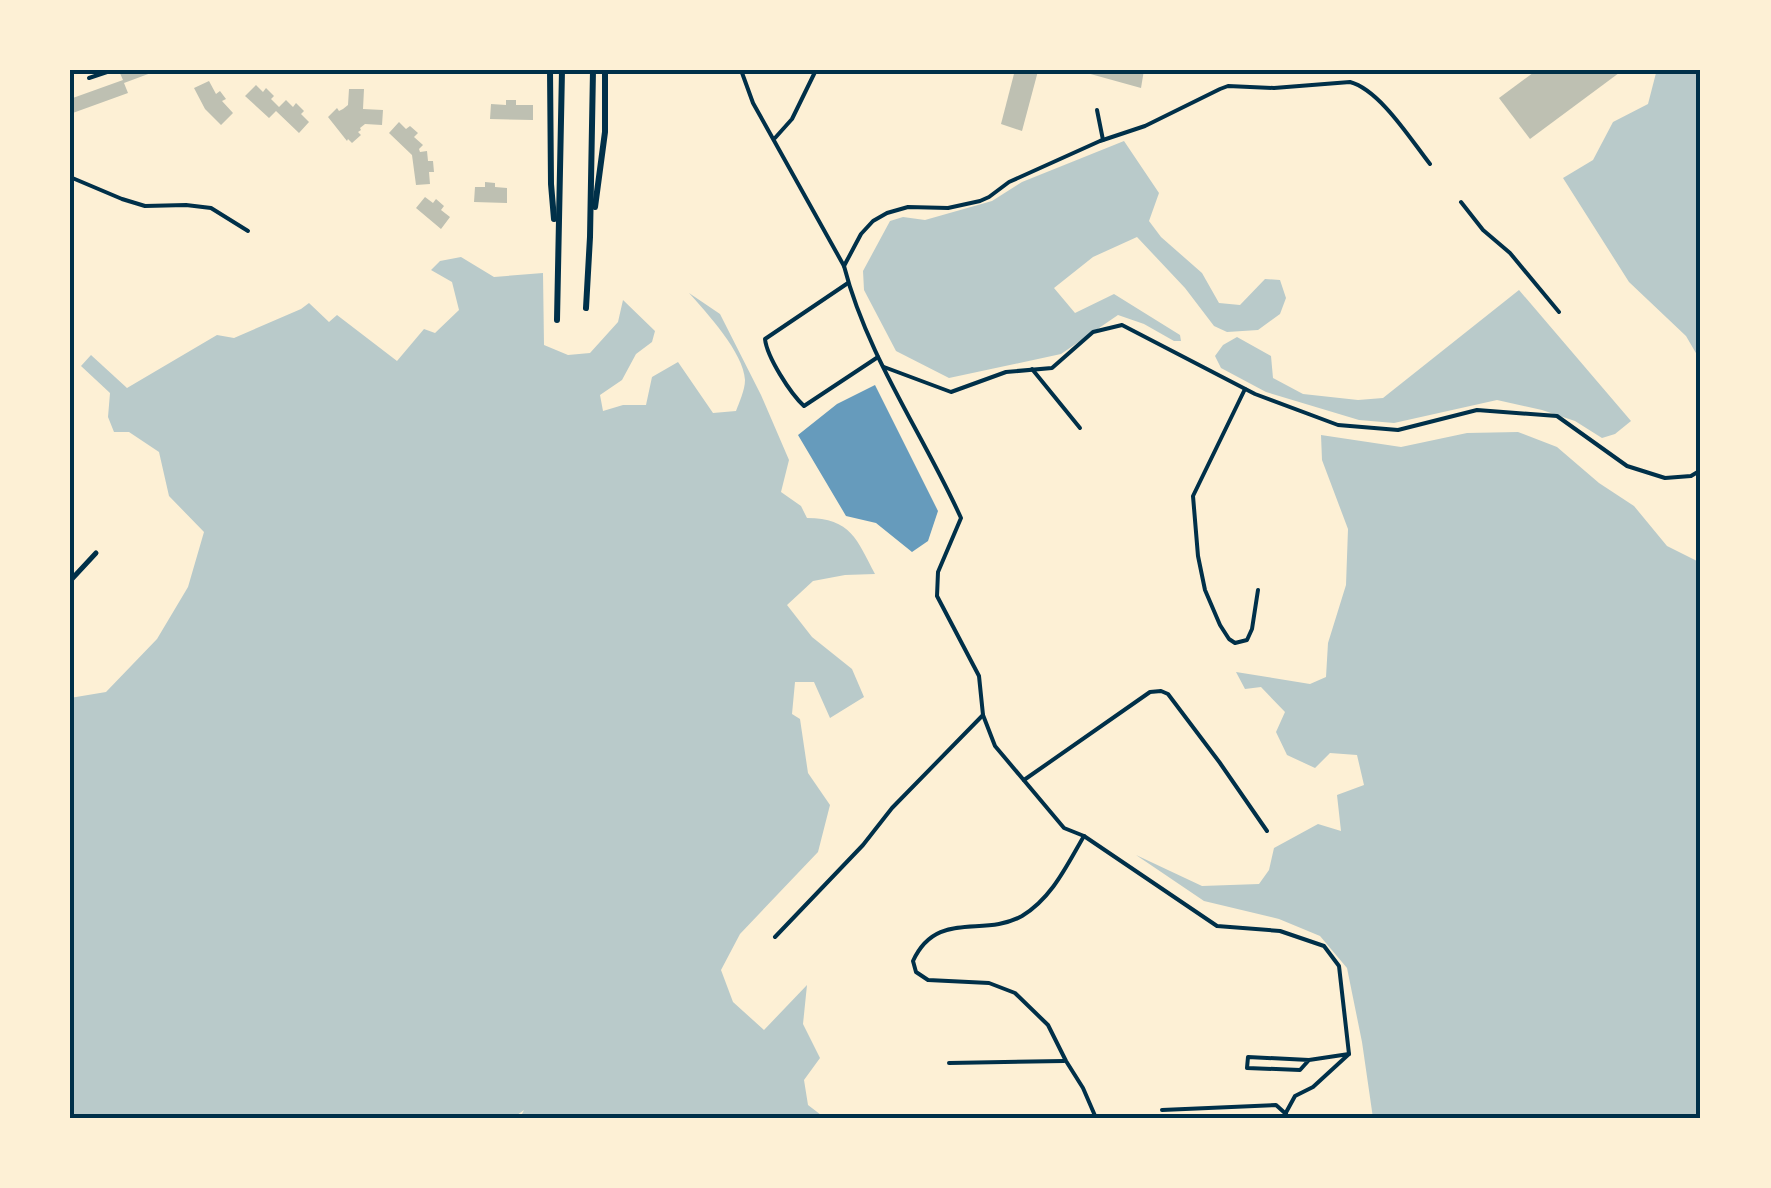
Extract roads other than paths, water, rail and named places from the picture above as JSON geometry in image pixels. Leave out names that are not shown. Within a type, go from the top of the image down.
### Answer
[{"type":"main road","points":[[550,70],[558,253]]},
{"type":"main road","points":[[557,320],[562,70]]},
{"type":"main road","points":[[586,308],[594,70]]},
{"type":"main road","points":[[590,238],[605,132],[605,70]]},
{"type":"street","points":[[89,78],[114,70]]},
{"type":"street","points":[[741,70],[753,103],[844,266],[878,357],[961,518],[938,572],[938,596],[979,676],[983,716],[996,746],[1064,828],[1084,836],[1216,926],[1280,931],[1324,946],[1339,966],[1349,1054]]},
{"type":"street","points":[[774,138],[792,119],[816,70]]},
{"type":"street","points":[[844,266],[861,234],[886,213],[908,207],[948,208],[980,201],[1009,182],[1103,140],[1145,126],[1228,86],[1274,88],[1350,82],[1362,86],[1430,164]]},
{"type":"street","points":[[1097,110],[1103,140]]},
{"type":"street","points":[[70,177],[146,206],[211,208],[248,231]]},
{"type":"street","points":[[1461,202],[1559,312]]},
{"type":"street","points":[[848,282],[765,338],[766,349],[804,406],[878,357]]},
{"type":"street","points":[[884,367],[951,392],[1006,372],[1052,368],[1093,332],[1122,324],[1245,389],[1338,425],[1398,430],[1477,410],[1557,416],[1628,466],[1665,478],[1691,476],[1701,470]]},
{"type":"street","points":[[1032,369],[1080,428]]},
{"type":"street","points":[[1245,389],[1193,496],[1198,556],[1206,590],[1220,625],[1235,643],[1247,640],[1252,629],[1258,590]]},
{"type":"street","points":[[70,581],[96,552]]},
{"type":"street","points":[[1024,780],[1150,692],[1161,691],[1168,694],[1267,831]]},
{"type":"street","points":[[775,937],[864,845],[892,808],[983,716]]},
{"type":"street","points":[[1084,836],[1045,900],[1020,918],[936,932],[920,946],[913,961],[916,972],[928,980],[989,983],[1015,993],[1048,1025],[1096,1118]]},
{"type":"street","points":[[1310,1060],[1300,1070],[1248,1068],[1248,1057],[1310,1060],[1349,1054]]},
{"type":"street","points":[[1162,1110],[1276,1105],[1285,1116],[1295,1096],[1313,1087],[1349,1054]]},
{"type":"street","points":[[949,1063],[1066,1062]]},
{"type":"water","points":[[875,385],[938,511],[928,541],[912,552],[876,523],[846,516],[798,435],[837,404]]}]
